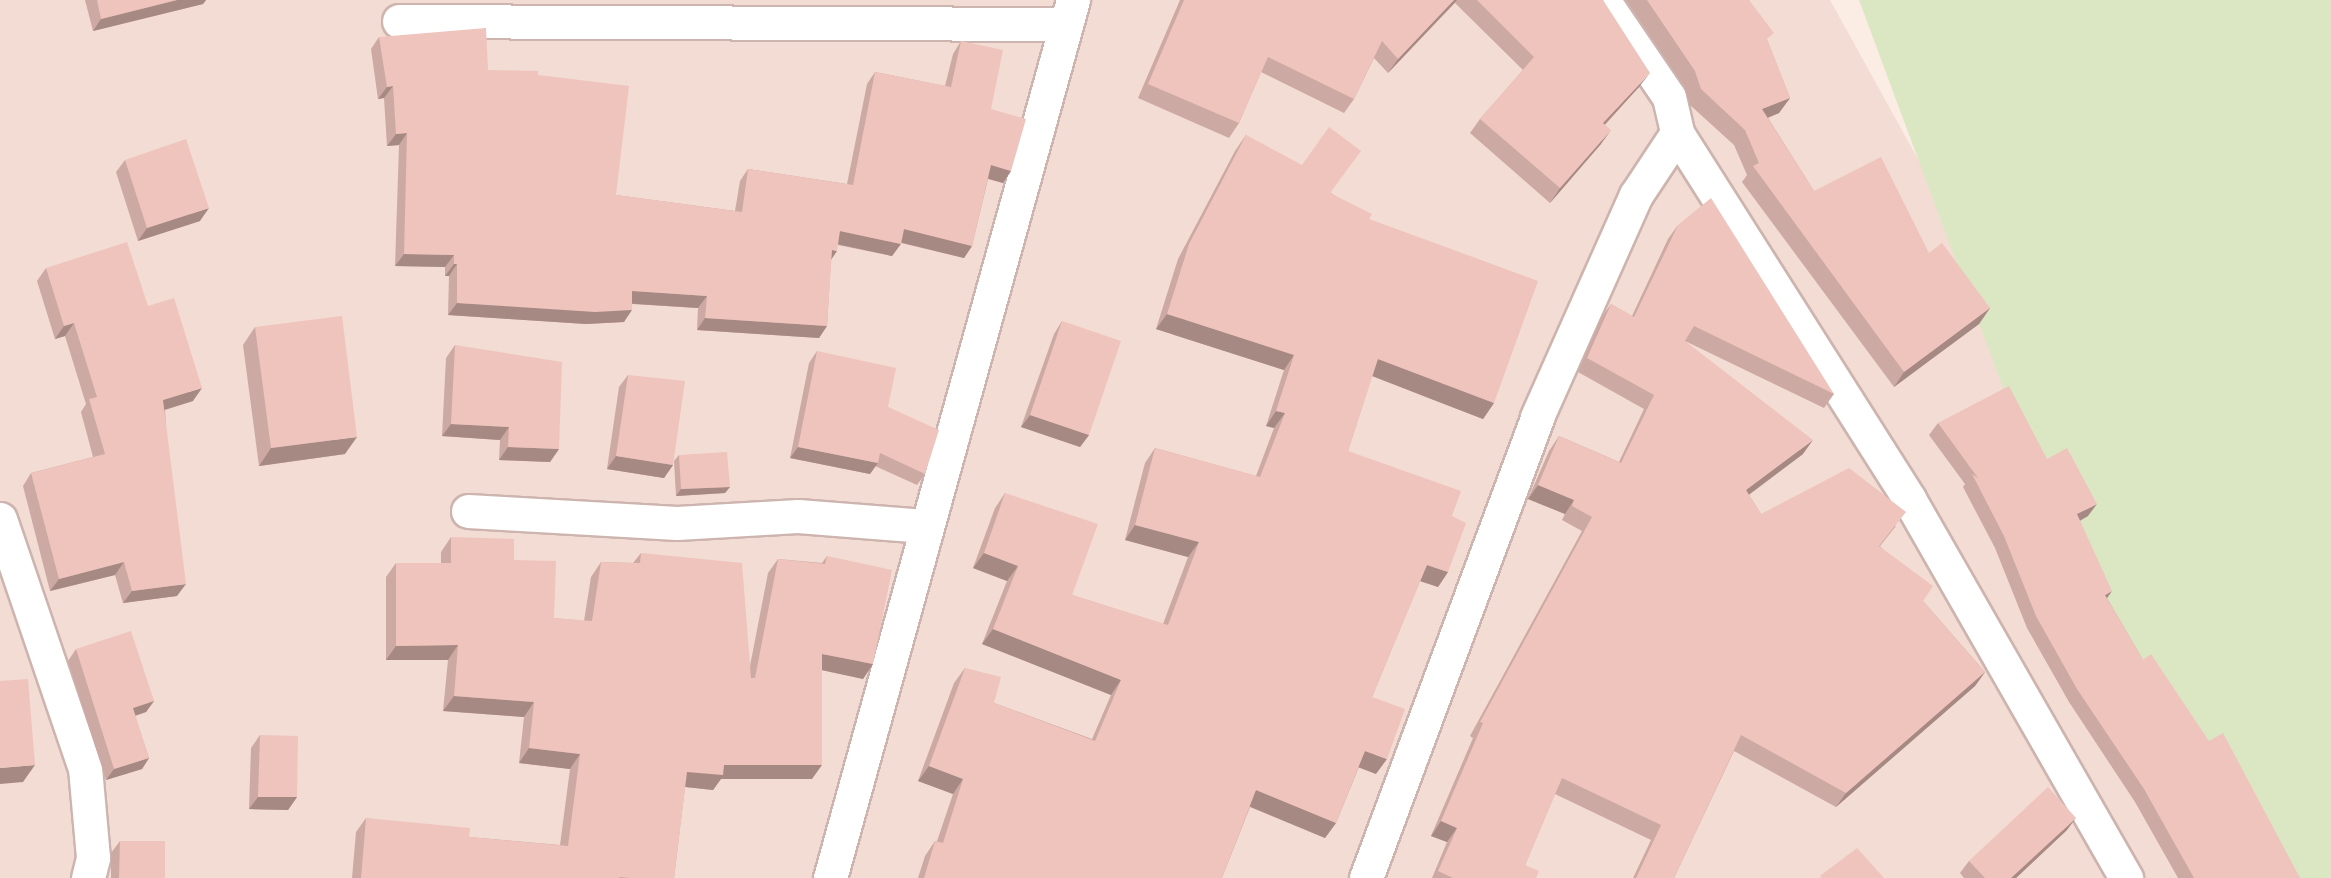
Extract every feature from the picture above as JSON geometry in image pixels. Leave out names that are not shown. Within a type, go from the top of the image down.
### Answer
[{"type":"street","points":[[1603,0],[1669,97],[1677,133],[1909,499],[2126,878]]},
{"type":"street","points":[[399,21],[1069,12],[925,526],[830,878]]},
{"type":"street","points":[[1366,878],[1537,417],[1636,195],[1677,133]]},
{"type":"street","points":[[468,511],[677,524],[798,516],[925,526]]},
{"type":"street","points":[[0,519],[86,768],[93,858],[88,878]]},
{"type":"shaded area","points":[[0,0],[1830,0],[2315,878],[0,878]]},
{"type":"green space","points":[[1859,0],[2331,0],[2331,878],[2185,878]]},
{"type":"building","points":[[97,0],[177,0],[101,19]]},
{"type":"building","points":[[1184,0],[1454,0],[1398,59],[1382,41],[1354,99],[1268,57],[1239,123],[1148,84]]},
{"type":"building","points":[[1477,0],[1603,0],[1650,73],[1603,123],[1611,130],[1560,188],[1480,119],[1534,57]]},
{"type":"building","points":[[1647,0],[1749,0],[1774,33],[1767,39],[1790,98],[1762,109],[1814,191],[1881,157],[1929,253],[1942,243],[1990,308],[1904,372],[1753,166],[1759,163],[1745,130],[1701,89],[1695,71]]},
{"type":"building","points":[[486,28],[488,70],[538,71],[538,75],[629,86],[616,195],[742,212],[748,169],[853,185],[875,72],[951,87],[961,41],[1003,50],[991,109],[1026,119],[1011,171],[991,165],[972,246],[904,229],[901,244],[840,231],[837,251],[832,250],[827,326],[705,318],[707,296],[632,291],[632,310],[595,312],[457,303],[457,264],[454,264],[454,255],[404,254],[407,133],[396,134],[393,86],[387,87],[379,37]]},
{"type":"building","points":[[1329,127],[1361,151],[1330,193],[1372,214],[1369,219],[1538,281],[1494,403],[1378,359],[1348,451],[1461,491],[1452,516],[1466,523],[1448,572],[1427,565],[1372,697],[1405,709],[1387,759],[1365,751],[1336,823],[1256,790],[1222,878],[924,878],[935,841],[943,843],[963,779],[929,766],[965,668],[1001,677],[994,703],[1095,741],[1121,680],[993,629],[1018,566],[984,553],[1005,493],[1098,524],[1072,595],[1168,625],[1199,542],[1135,525],[1155,448],[1260,477],[1285,413],[1276,411],[1294,355],[1167,314],[1189,244],[1246,135],[1302,165]]},
{"type":"building","points":[[186,139],[209,208],[147,228],[125,160]]},
{"type":"building","points":[[1711,198],[1834,394],[1694,326],[1685,341],[1813,440],[1746,490],[1761,514],[1849,468],[1906,512],[1879,546],[1933,586],[1923,601],[1985,672],[1846,793],[1741,735],[1674,878],[1636,878],[1661,825],[1562,778],[1525,865],[1539,871],[1536,878],[1453,878],[1438,871],[1457,828],[1441,821],[1483,723],[1480,722],[1592,517],[1572,506],[1574,500],[1538,485],[1559,436],[1621,463],[1654,395],[1587,358],[1611,304],[1634,317],[1678,225]]},
{"type":"building","points":[[127,242],[148,306],[174,298],[202,388],[163,400],[186,584],[132,591],[124,562],[59,579],[31,473],[105,454],[89,399],[97,397],[74,323],[64,326],[46,268]]},
{"type":"building","points":[[342,316],[357,437],[271,448],[255,327]]},
{"type":"building","points":[[1062,321],[1121,341],[1089,435],[1030,415]]},
{"type":"building","points":[[455,345],[562,362],[559,449],[508,447],[509,427],[451,424]]},
{"type":"building","points":[[817,351],[896,368],[888,407],[939,430],[925,474],[880,453],[878,463],[798,447]]},
{"type":"building","points":[[628,375],[685,381],[673,465],[616,456]]},
{"type":"building","points":[[2009,386],[2047,459],[2067,448],[2097,504],[2077,514],[2112,591],[2105,595],[2143,660],[2151,654],[2209,741],[2223,733],[2300,878],[2194,878],[2144,789],[2077,689],[2036,616],[2004,536],[1972,474],[1978,478],[1938,423]]},
{"type":"building","points":[[727,452],[730,487],[681,489],[679,455]]},
{"type":"building","points":[[451,537],[514,539],[514,560],[556,561],[554,618],[592,621],[601,562],[640,563],[641,553],[742,563],[751,678],[755,678],[778,559],[825,564],[827,556],[892,570],[873,664],[822,654],[822,765],[724,765],[723,775],[687,772],[674,878],[361,878],[366,818],[470,828],[469,837],[568,846],[580,754],[529,748],[534,702],[454,696],[458,645],[396,646],[396,563],[451,563]]},
{"type":"building","points":[[131,631],[154,701],[133,708],[149,758],[114,769],[76,649]]},
{"type":"building","points":[[28,679],[35,765],[0,768],[0,681]]},
{"type":"building","points":[[260,735],[298,736],[297,797],[258,797]]},
{"type":"building","points":[[2048,787],[2076,818],[2011,878],[1985,878],[1969,861]]},
{"type":"building","points":[[120,841],[165,841],[165,878],[119,878]]},
{"type":"building","points":[[1857,848],[1884,878],[1822,878],[1820,876]]}]
